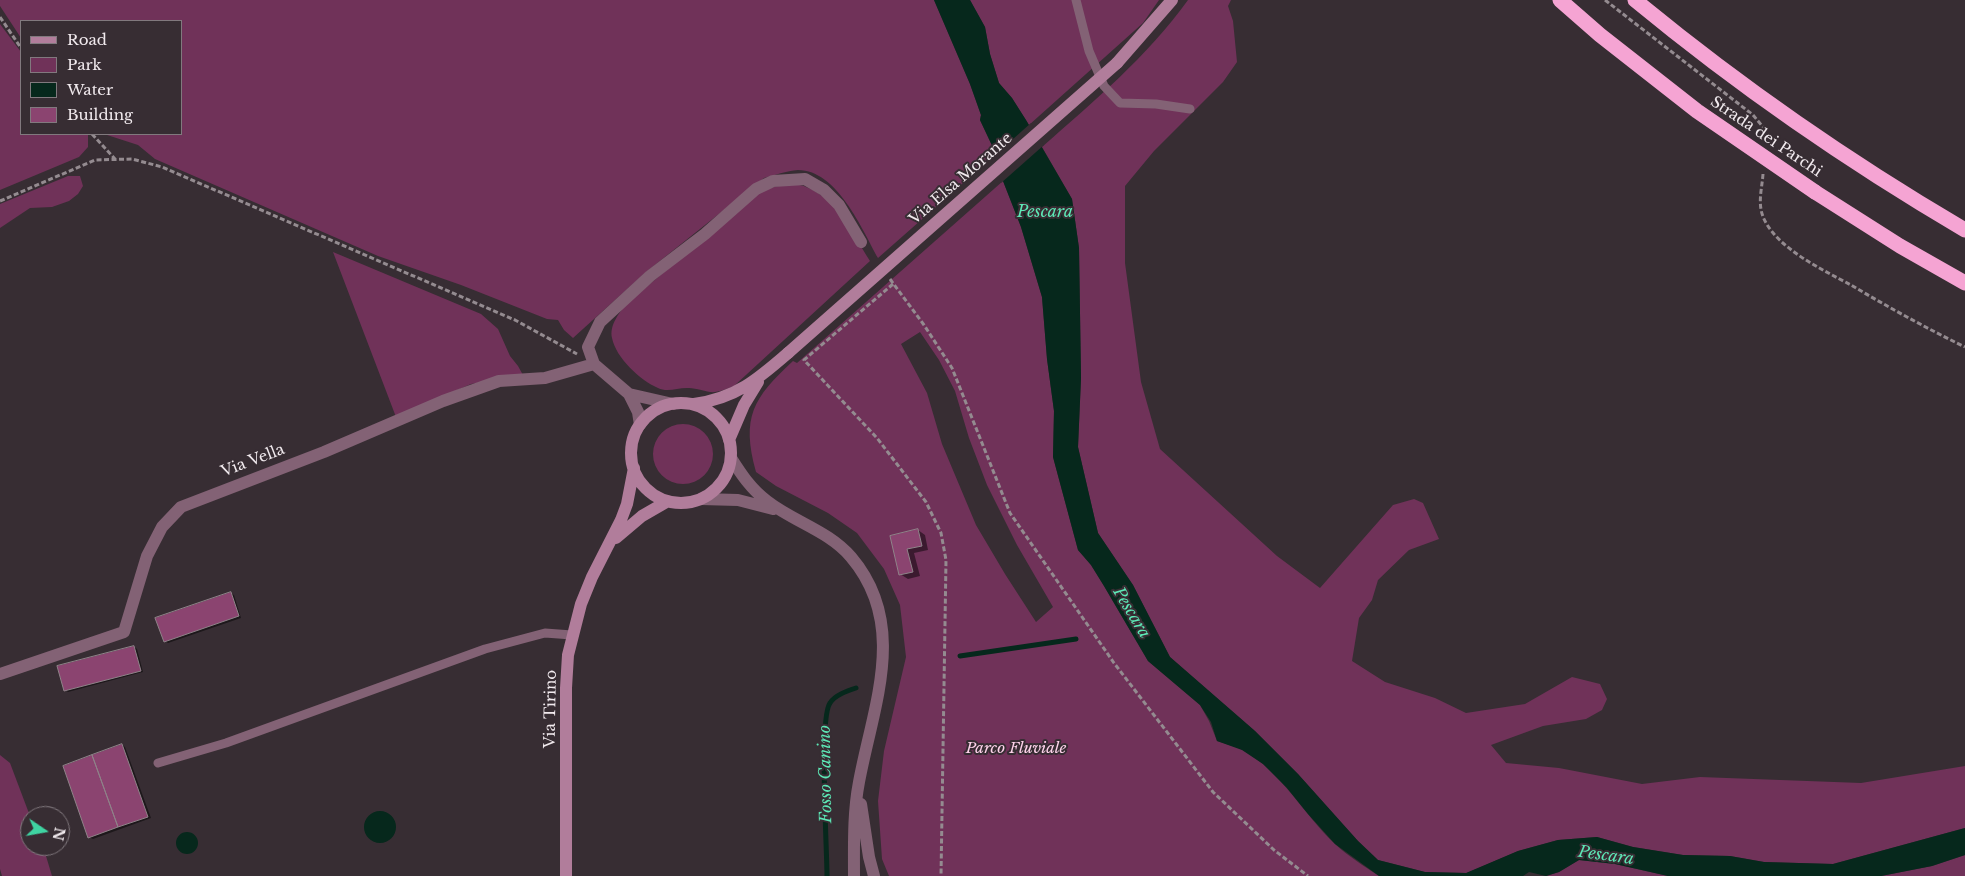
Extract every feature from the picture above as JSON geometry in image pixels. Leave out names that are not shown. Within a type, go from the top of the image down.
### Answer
[{"type":"highway","name":"Strada dei Parchi","points":[[1560,0],[1600,35],[1698,111],[1815,192],[1900,246],[1965,283]]},
{"type":"highway","name":"Strada dei Parchi","points":[[1635,0],[1722,68],[1839,151],[1882,180],[1965,230]]},
{"type":"main road","name":"Via Elsa Morante","points":[[693,404],[710,402],[734,394],[748,387],[764,374],[1117,63],[1172,0]]},
{"type":"main road","name":"Via Elsa Morante","points":[[729,440],[744,405],[764,374]]},
{"type":"main road","points":[[673,404],[693,404],[713,414],[720,422],[729,440],[730,458],[724,478],[710,494],[701,499],[684,503],[668,501],[646,489],[639,479],[634,468],[631,453],[634,438],[640,425],[654,411],[673,404]]},
{"type":"main road","name":"Via Tirino","points":[[566,876],[566,688],[568,655],[580,604],[622,520],[634,468]]},
{"type":"main road","name":"Via Tirino","points":[[606,550],[626,529],[642,516],[668,501]]},
{"type":"street","points":[[640,425],[638,412],[629,394],[594,364],[588,348],[600,322],[650,276],[705,234],[756,189],[773,181],[805,180],[824,190],[839,205],[861,242]]},
{"type":"street","name":"Via Vella","points":[[0,674],[124,632],[147,556],[162,526],[182,507],[324,452],[443,401],[499,381],[545,378],[594,364]]},
{"type":"street","points":[[629,394],[673,404]]},
{"type":"street","points":[[730,458],[754,490],[768,502],[794,518]]},
{"type":"street","points":[[701,499],[749,502],[774,509],[794,518],[830,537],[843,548],[853,559],[869,584],[879,612],[884,644],[884,661],[859,784],[854,824],[854,876]]},
{"type":"street","points":[[859,784],[869,857],[874,876]]},
{"type":"lane","points":[[1076,0],[1089,51],[1104,86],[1120,103],[1156,104],[1190,109]]},
{"type":"lane","points":[[158,763],[226,743],[485,650],[544,633],[572,635]]},
{"type":"path","points":[[0,17],[20,47]]},
{"type":"path","points":[[93,135],[116,160]]},
{"type":"path","points":[[0,201],[95,160],[132,159],[162,167],[515,320],[594,364]]},
{"type":"path","points":[[884,272],[952,368],[1010,513],[1114,663],[1214,792],[1274,850],[1308,876]]},
{"type":"path","points":[[1836,277],[1923,327],[1965,347]]},
{"type":"path","points":[[893,284],[804,360],[877,438],[926,502],[941,534],[946,560],[940,876]]},
{"type":"green space","points":[[0,0],[934,0],[970,84],[981,115],[980,120],[996,154],[878,258],[847,203],[825,180],[812,173],[798,170],[764,178],[646,272],[573,338],[564,330],[558,320],[547,319],[461,285],[378,256],[155,159],[138,145],[107,135],[182,135],[182,20],[20,20],[20,36],[0,6]]},
{"type":"green space","points":[[970,0],[1159,0],[1143,23],[1029,125],[1012,98],[999,83],[990,54],[985,27]]},
{"type":"green space","points":[[1188,0],[1231,0],[1228,6],[1233,21],[1237,62],[1223,82],[1154,151],[1125,186],[1125,263],[1141,382],[1160,449],[1277,556],[1320,588],[1393,505],[1414,499],[1423,503],[1439,539],[1409,550],[1378,580],[1372,600],[1359,618],[1352,661],[1385,682],[1435,698],[1466,713],[1525,704],[1572,677],[1600,684],[1607,699],[1602,710],[1586,719],[1543,726],[1491,745],[1506,763],[1559,768],[1642,784],[1700,777],[1861,783],[1965,766],[1965,828],[1833,864],[1764,862],[1730,856],[1683,855],[1633,847],[1597,837],[1558,840],[1518,851],[1467,873],[1425,872],[1378,860],[1255,731],[1170,657],[1133,585],[1098,533],[1078,447],[1081,378],[1079,248],[1072,199],[1042,147],[1100,95],[1155,41]]},
{"type":"green space","points":[[0,24],[20,51],[20,135],[88,135],[88,147],[79,157],[0,190]]},
{"type":"green space","points":[[68,176],[80,176],[83,186],[78,194],[69,201],[52,207],[30,208],[0,228],[0,204]]},
{"type":"green space","name":"Parco Fluviale","points":[[1003,181],[1021,227],[1042,297],[1047,359],[1054,411],[1053,457],[1078,550],[1091,565],[1148,661],[1200,705],[1217,741],[1243,750],[1257,759],[1281,782],[1335,844],[1379,876],[889,876],[882,859],[878,801],[884,751],[906,657],[900,605],[884,569],[857,533],[828,513],[776,486],[756,472],[752,453],[751,422],[760,398],[779,374],[793,361],[797,363]],"holes":[[[920,332],[939,360],[955,391],[969,438],[987,485],[1017,545],[1053,607],[1036,622],[976,525],[942,444],[927,393],[901,344]]]},
{"type":"green space","points":[[787,184],[804,186],[827,200],[843,219],[870,261],[734,386],[715,392],[689,388],[666,390],[644,380],[630,368],[614,346],[611,333],[613,324],[623,308],[762,190]]},
{"type":"green space","points":[[333,252],[481,314],[498,329],[510,356],[523,375],[471,384],[396,417]]},
{"type":"green space","points":[[683,424],[700,429],[708,437],[713,454],[708,471],[700,479],[683,484],[666,479],[658,471],[653,454],[658,437],[666,429]]},
{"type":"green space","points":[[0,755],[10,763],[26,806],[20,806],[20,856],[46,856],[52,876],[2,876],[0,869]]},
{"type":"green space","points":[[1965,855],[1965,876],[1881,876],[1932,866]]},
{"type":"green space","points":[[1579,860],[1615,864],[1668,876],[1546,876],[1559,872]]},
{"type":"water","name":"Pescara","points":[[934,0],[970,0],[985,27],[990,54],[999,83],[1012,98],[1026,120],[1072,199],[1079,248],[1081,378],[1078,447],[1098,533],[1133,585],[1170,657],[1255,731],[1378,860],[1425,872],[1466,873],[1518,851],[1558,840],[1597,837],[1633,847],[1683,855],[1730,856],[1764,862],[1833,864],[1965,828],[1965,855],[1932,866],[1881,876],[1668,876],[1615,864],[1579,860],[1559,872],[1546,876],[1529,872],[1523,876],[1379,876],[1335,844],[1287,788],[1263,764],[1242,750],[1217,741],[1211,722],[1200,705],[1148,661],[1091,565],[1078,550],[1053,457],[1054,411],[1047,359],[1042,297],[1021,227],[1003,181],[996,154],[980,120],[981,115],[970,84]]},
{"type":"water","points":[[380,811],[386,812],[391,816],[395,821],[395,833],[391,838],[386,842],[380,843],[374,842],[369,838],[365,833],[364,827],[365,821],[369,816],[374,812]]},
{"type":"water","points":[[187,832],[195,835],[198,843],[195,851],[187,854],[179,851],[176,843],[179,835]]},
{"type":"pier","points":[[1031,123],[1044,145],[1001,183],[994,156]]},
{"type":"building","points":[[918,529],[922,546],[907,549],[913,572],[899,575],[890,536]]},
{"type":"building","points":[[231,592],[239,616],[164,642],[155,618]]},
{"type":"building","points":[[134,646],[141,671],[64,691],[57,666]]},
{"type":"building","points":[[122,744],[148,817],[118,827],[92,755]]},
{"type":"building","points":[[92,755],[118,827],[88,838],[63,766]]},
{"type":"waterway","name":"Fosso Canino","points":[[960,656],[1076,639]]},
{"type":"waterway","name":"Fosso Canino","points":[[827,876],[824,785],[827,714],[830,703],[835,698],[856,688]]}]
